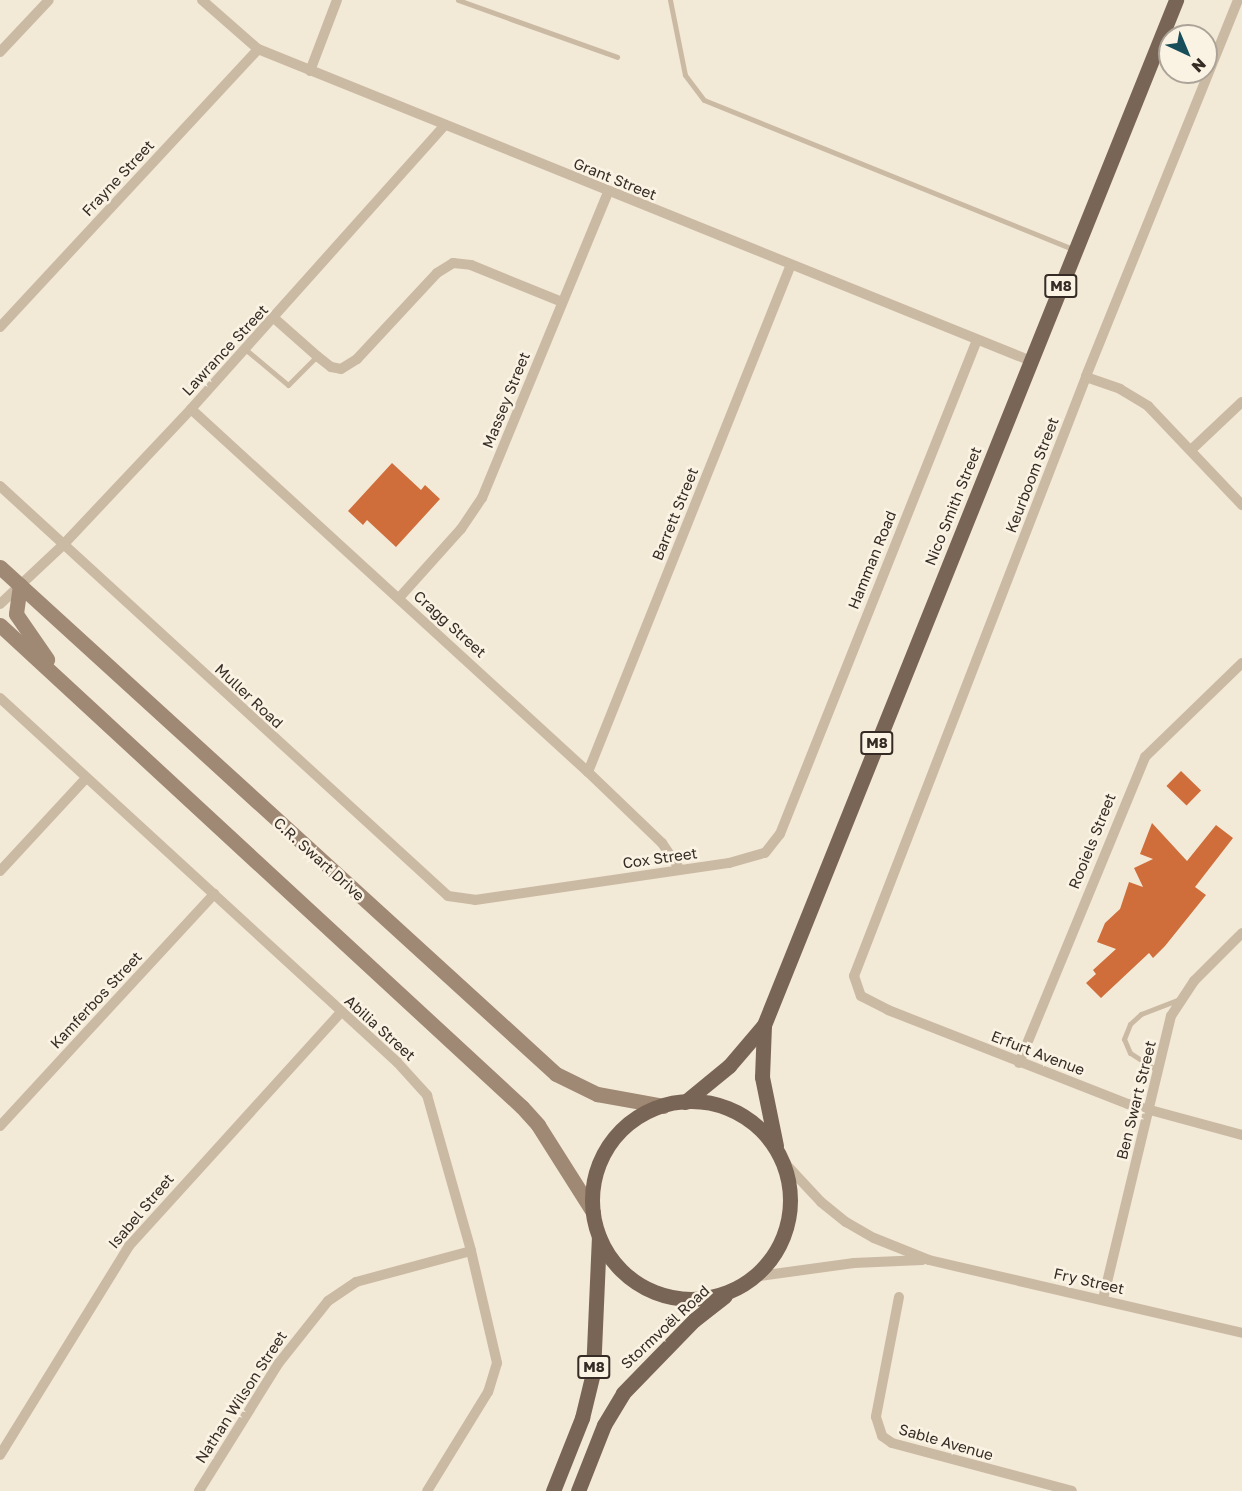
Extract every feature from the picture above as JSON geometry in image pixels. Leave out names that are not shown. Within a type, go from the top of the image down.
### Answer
[{"type":"main road","name":"Nico Smith Street","points":[[685,1102],[729,1066],[764,1025],[1176,0]]},
{"type":"main road","name":"C.R. Swart Drive","points":[[0,567],[556,1074],[597,1094],[663,1106]]},
{"type":"main road","points":[[20,585],[16,614],[54,675]]},
{"type":"main road","points":[[0,625],[522,1107],[538,1125],[593,1212]]},
{"type":"main road","name":"Nico Smith Street","points":[[764,1025],[762,1077],[779,1156]]},
{"type":"main road","name":"Stormvoël Road","points":[[554,1491],[582,1418],[593,1372],[599,1237],[593,1212],[595,1177],[607,1148],[635,1119],[663,1106],[685,1102],[713,1104],[739,1114],[759,1128],[779,1156],[789,1187],[787,1221],[774,1252],[752,1277],[734,1288],[694,1320],[623,1394],[604,1425],[578,1491]]},
{"type":"main road","name":"Stormvoël Road","points":[[599,1237],[621,1270],[654,1292],[696,1298],[734,1288]]},
{"type":"street","points":[[0,52],[49,0]]},
{"type":"street","name":"Grant Street","points":[[202,0],[258,49],[790,267],[1031,361]]},
{"type":"street","points":[[310,71],[337,0]]},
{"type":"street","name":"Keurboom Street","points":[[858,964],[1086,377],[1238,0]]},
{"type":"street","name":"Frayne Street","points":[[0,327],[258,49]]},
{"type":"street","name":"Lawrance Street","points":[[0,604],[63,544],[191,409],[444,126]]},
{"type":"street","name":"Massey Street","points":[[399,598],[447,545],[483,498],[608,192]]},
{"type":"street","points":[[274,318],[317,356],[336,368],[352,364],[437,273],[453,263],[471,265],[562,302]]},
{"type":"street","name":"Barrett Street","points":[[588,772],[790,267]]},
{"type":"street","name":"Hamman Road","points":[[796,791],[977,339]]},
{"type":"street","points":[[1086,377],[1143,402],[1242,505]]},
{"type":"street","points":[[1191,450],[1242,402]]},
{"type":"street","name":"Cragg Street","points":[[191,409],[588,772],[662,843],[680,870]]},
{"type":"street","name":"Muller Road","points":[[0,486],[439,890],[462,900],[490,898]]},
{"type":"street","name":"Rooiels Street","points":[[1019,1063],[1145,757],[1242,663]]},
{"type":"street","name":"Abilia Street","points":[[0,698],[340,1013],[397,1062],[427,1095],[494,1342],[495,1372],[480,1406],[427,1491]]},
{"type":"street","points":[[0,871],[86,778]]},
{"type":"street","name":"Cox Street","points":[[490,898],[742,861],[765,853],[780,834],[796,791]]},
{"type":"street","name":"Kamferbos Street","points":[[0,1126],[214,894]]},
{"type":"street","name":"Ben Swart Street","points":[[1103,1299],[1158,1071],[1178,1000],[1242,933]]},
{"type":"street","name":"Erfurt Avenue","points":[[858,964],[855,984],[868,1001],[1019,1063],[1149,1111],[1242,1135]]},
{"type":"street","name":"Isabel Street","points":[[0,1455],[129,1246],[340,1013]]},
{"type":"street","name":"Fry Street","points":[[779,1156],[846,1222],[874,1238],[929,1260],[1242,1333]]},
{"type":"street","name":"Nathan Wilson Street","points":[[199,1491],[278,1364],[328,1301],[356,1282],[471,1251]]},
{"type":"street","name":"Fry Street","points":[[752,1277],[854,1263],[929,1260]]},
{"type":"street","name":"Sable Avenue","points":[[899,1297],[876,1417],[882,1436],[892,1443],[1072,1491]]},
{"type":"lane","points":[[458,0],[617,57]]},
{"type":"lane","points":[[670,0],[685,75],[704,100],[1075,250]]},
{"type":"lane","points":[[245,349],[288,385],[317,356]]},
{"type":"lane","points":[[1158,1071],[1130,1053],[1124,1038],[1130,1024],[1141,1014],[1178,1000]]},
{"type":"building","points":[[392,463],[421,490],[425,485],[440,499],[396,547],[367,520],[363,525],[348,511]]},
{"type":"building","points":[[1181,771],[1201,790],[1187,806],[1166,786]]},
{"type":"building","points":[[1152,823],[1187,861],[1216,825],[1233,838],[1195,887],[1206,895],[1165,946],[1153,958],[1149,953],[1101,998],[1086,983],[1096,974],[1093,970],[1116,949],[1097,942],[1105,923],[1120,909],[1129,882],[1143,887],[1134,868],[1153,859],[1140,854]]}]
